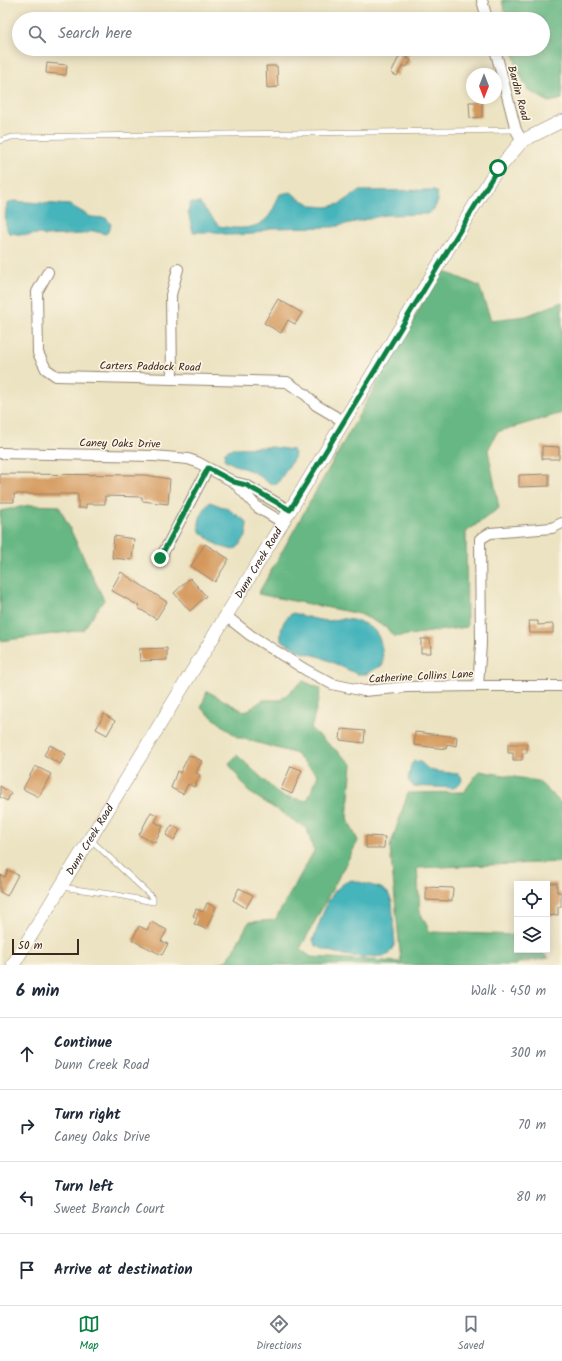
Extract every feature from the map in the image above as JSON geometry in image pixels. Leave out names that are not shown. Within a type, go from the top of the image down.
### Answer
[{"type":"street","points":[[482,0],[485,12]]},
{"type":"street","name":"Bardin Road","points":[[497,56],[519,136]]},
{"type":"street","name":"Dunn Creek Road","points":[[12,965],[226,616],[491,178],[519,136],[562,121]]},
{"type":"street","points":[[172,379],[171,295],[178,269]]},
{"type":"street","name":"Carters Paddock Road","points":[[48,272],[38,292],[38,353],[46,369],[56,376],[287,382],[306,395],[316,405],[344,421]]},
{"type":"street","name":"Caney Oaks Drive","points":[[0,453],[175,457],[198,462],[234,482],[246,485],[290,510]]},
{"type":"street","points":[[160,558],[208,468]]},
{"type":"street","name":"Caney Oaks Drive","points":[[234,482],[257,507],[282,522]]},
{"type":"street","name":"Catherine Collins Lane","points":[[226,616],[250,635],[324,681],[338,686],[364,691],[407,687],[478,686],[481,644],[480,539],[490,533],[552,528],[562,523]]},
{"type":"street","points":[[478,686],[562,686]]},
{"type":"lane","points":[[0,141],[4,138],[20,137],[519,136]]},
{"type":"lane","points":[[60,886],[117,894],[153,902],[153,898],[90,838]]},
{"type":"green space","points":[[502,0],[562,0],[562,99],[549,102],[528,90],[517,68],[514,56],[550,56],[550,12],[505,12]]},
{"type":"green space","points":[[441,270],[479,286],[491,320],[526,316],[562,302],[562,413],[497,432],[488,450],[499,508],[466,532],[467,627],[394,637],[386,627],[360,614],[258,594]]},
{"type":"green space","points":[[30,505],[59,506],[104,600],[83,630],[0,641],[0,511]]},
{"type":"green space","points":[[303,681],[321,689],[311,729],[352,764],[347,818],[358,841],[300,949],[311,957],[401,962],[390,847],[408,793],[464,792],[479,771],[538,781],[562,804],[562,862],[417,868],[420,912],[430,932],[514,935],[514,953],[542,953],[549,958],[517,963],[517,965],[214,965],[228,960],[249,922],[275,920],[314,851],[307,829],[249,792],[229,764],[237,755],[281,796],[307,801],[318,775],[294,753],[237,737],[201,708],[207,691],[245,712],[263,700],[280,700]]},
{"type":"water","points":[[434,190],[437,192],[438,201],[434,209],[427,214],[385,215],[333,227],[270,228],[253,234],[229,235],[216,232],[193,232],[188,212],[190,203],[200,203],[219,226],[246,228],[259,224],[271,214],[280,194],[291,192],[298,198],[314,206],[327,207],[340,204],[359,191]]},
{"type":"water","points":[[13,201],[70,205],[91,217],[106,218],[111,224],[109,231],[106,234],[93,231],[83,234],[45,236],[41,234],[27,235],[9,233],[5,219],[6,211],[7,204]]},
{"type":"water","points":[[271,447],[293,450],[295,453],[294,458],[277,484],[268,482],[257,474],[224,459],[225,452],[232,448]]},
{"type":"water","points":[[210,502],[228,509],[247,522],[246,537],[237,548],[233,550],[219,546],[201,533],[199,529],[199,520],[202,512]]},
{"type":"water","points":[[293,613],[329,621],[343,619],[356,621],[371,628],[376,633],[382,646],[383,665],[366,674],[357,674],[321,657],[302,652],[281,640],[283,624]]},
{"type":"water","points":[[414,761],[421,762],[427,768],[434,771],[458,774],[461,776],[462,781],[454,788],[413,786],[408,780],[411,765]]},
{"type":"water","points":[[352,880],[381,888],[388,893],[392,902],[395,944],[388,955],[370,957],[351,956],[332,952],[315,945],[313,940],[331,896],[344,883]]},
{"type":"building","points":[[400,56],[408,56],[407,58],[411,60],[407,67],[403,65],[397,76],[391,73]]},
{"type":"building","points":[[47,63],[67,65],[66,75],[46,73]]},
{"type":"building","points":[[266,66],[277,66],[278,87],[267,88]]},
{"type":"building","points":[[469,104],[482,104],[482,117],[470,118]]},
{"type":"building","points":[[278,299],[302,313],[295,324],[288,320],[281,333],[264,323]]},
{"type":"building","points":[[542,446],[559,447],[559,459],[542,459]]},
{"type":"building","points":[[0,474],[145,475],[170,479],[168,504],[142,501],[142,497],[105,496],[105,504],[86,504],[86,508],[78,508],[78,494],[14,494],[14,502],[0,502]]},
{"type":"building","points":[[549,474],[549,486],[519,487],[519,475]]},
{"type":"building","points":[[114,536],[134,539],[132,560],[112,558]]},
{"type":"building","points":[[205,544],[229,559],[215,582],[191,566]]},
{"type":"building","points":[[121,572],[167,602],[156,619],[138,608],[139,606],[111,590]]},
{"type":"building","points":[[190,578],[206,596],[190,611],[174,593]]},
{"type":"building","points":[[529,621],[538,621],[538,625],[553,624],[553,633],[530,633]]},
{"type":"building","points":[[421,639],[430,639],[431,653],[421,653]]},
{"type":"building","points":[[167,648],[167,660],[140,661],[139,649]]},
{"type":"building","points":[[104,714],[115,721],[107,735],[96,729]]},
{"type":"building","points":[[341,729],[365,731],[364,743],[340,740]]},
{"type":"building","points":[[415,732],[457,737],[456,746],[447,744],[446,749],[414,745]]},
{"type":"building","points":[[508,744],[527,744],[527,753],[522,753],[522,760],[513,760],[513,753],[508,753]]},
{"type":"building","points":[[50,745],[66,754],[60,764],[44,755]]},
{"type":"building","points":[[189,755],[202,761],[196,773],[200,775],[194,787],[188,784],[183,794],[171,788],[177,771],[180,773]]},
{"type":"building","points":[[35,766],[51,774],[39,797],[23,789]]},
{"type":"building","points":[[291,766],[302,770],[292,794],[281,789]]},
{"type":"building","points":[[0,786],[11,793],[7,801],[0,797]]},
{"type":"building","points":[[151,812],[158,816],[155,822],[163,826],[155,843],[139,835]]},
{"type":"building","points":[[172,825],[180,830],[174,840],[166,835]]},
{"type":"building","points":[[366,836],[385,837],[384,848],[366,848]]},
{"type":"building","points":[[8,870],[18,875],[7,896],[0,892],[0,875],[5,877]]},
{"type":"building","points":[[550,883],[557,883],[557,892],[561,892],[561,907],[558,907],[558,915],[550,916]]},
{"type":"building","points":[[426,887],[453,888],[452,901],[426,900]]},
{"type":"building","points":[[239,888],[253,895],[246,908],[233,900]]},
{"type":"building","points":[[207,903],[216,907],[206,929],[194,924],[197,918],[193,916],[196,909],[203,912]]},
{"type":"building","points":[[151,922],[167,930],[161,941],[168,944],[162,955],[132,940],[139,926],[147,930]]},
{"type":"route","points":[[160,558],[208,468],[234,482],[246,485],[290,510],[477,200],[498,168]]}]
